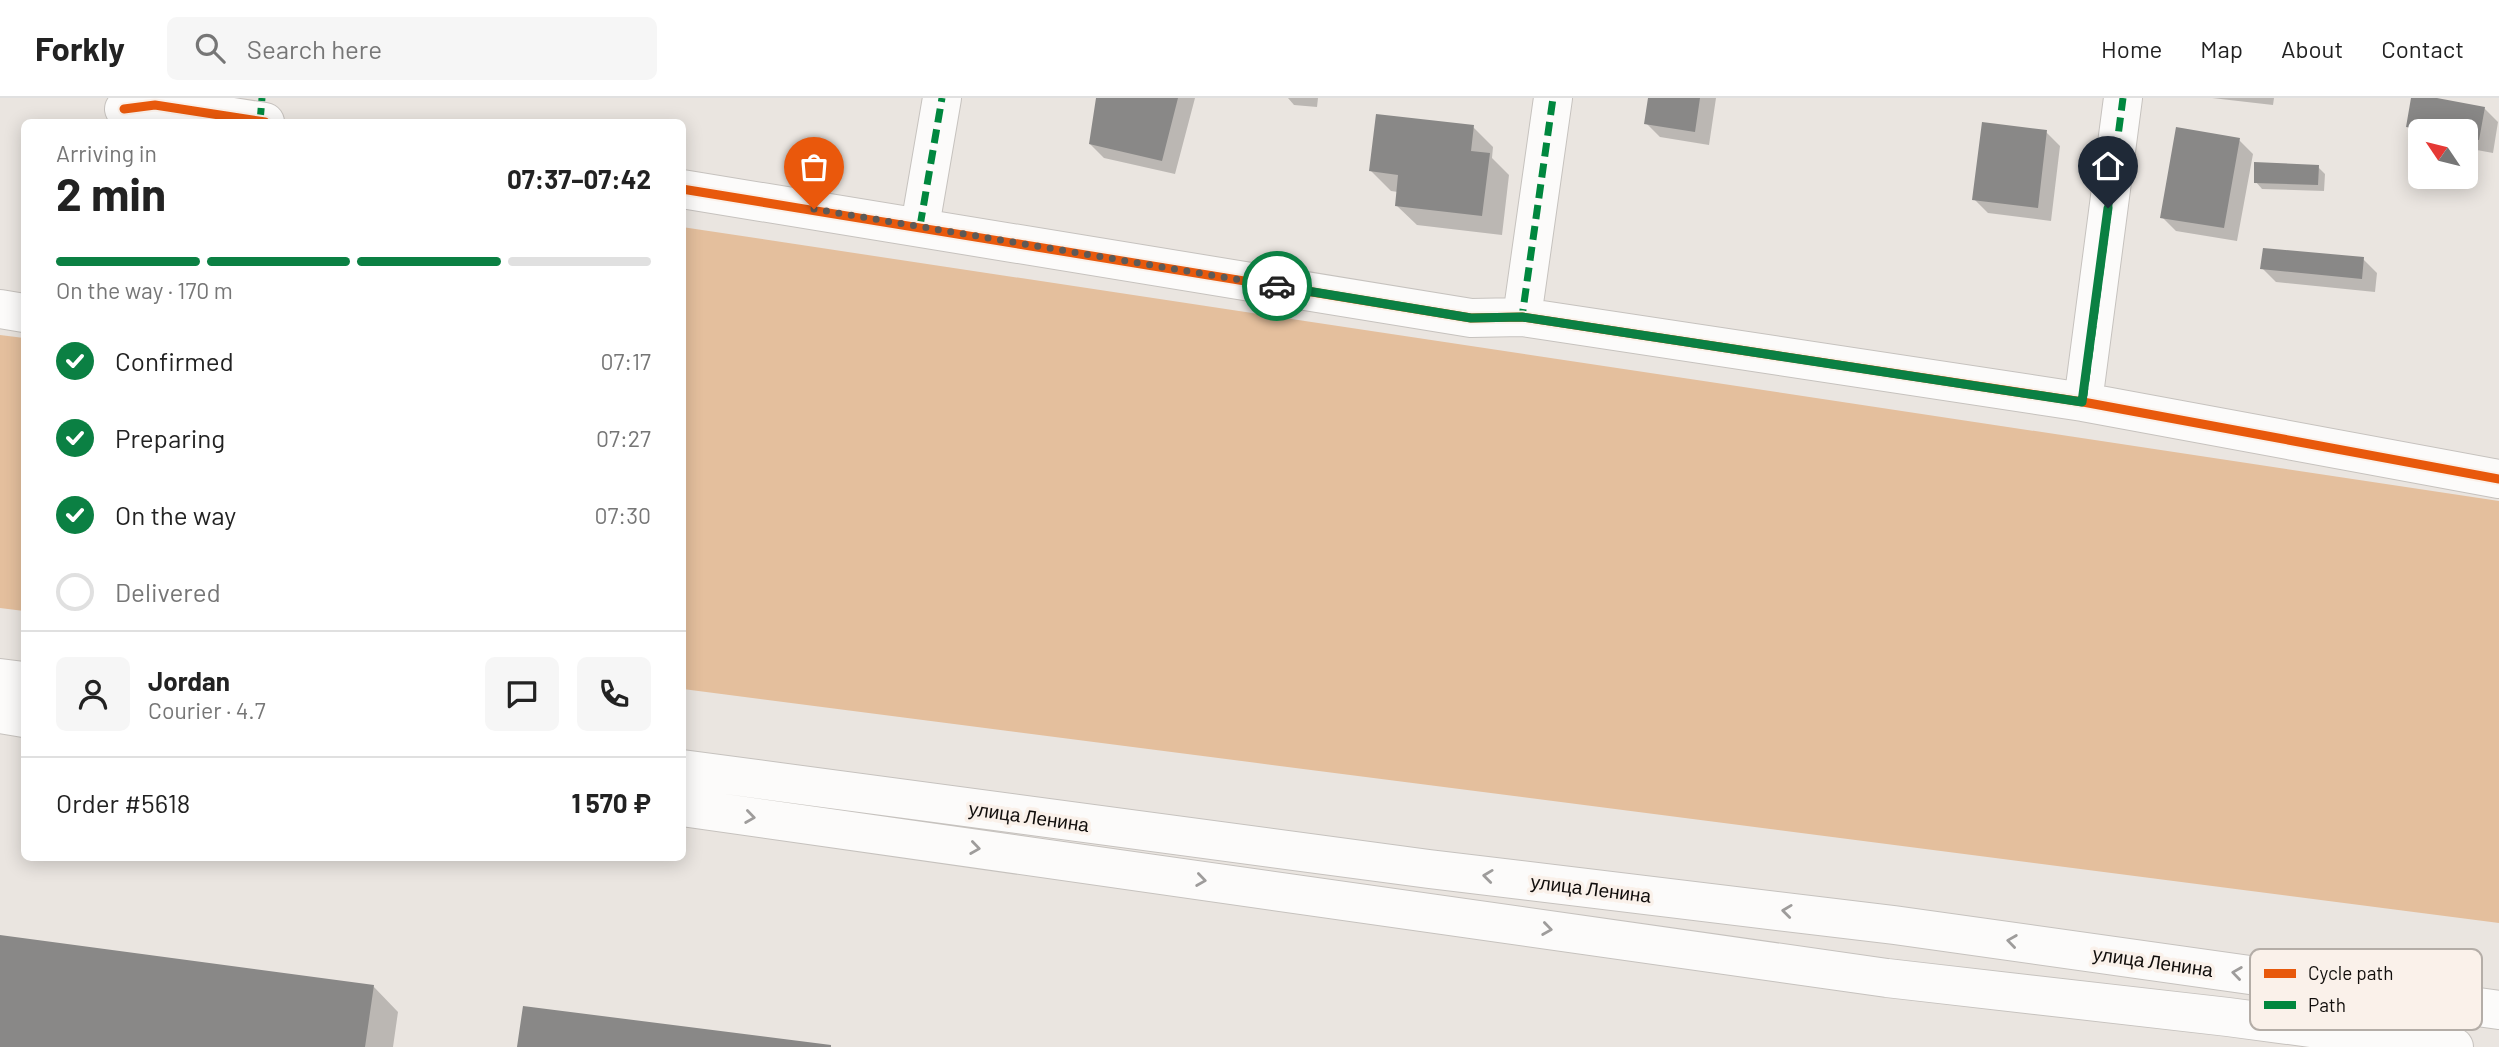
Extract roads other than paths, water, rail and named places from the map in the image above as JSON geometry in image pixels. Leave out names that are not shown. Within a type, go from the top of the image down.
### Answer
[{"type":"main road","points":[[920,226],[942,98]]},
{"type":"main road","points":[[1522,317],[1553,98]]},
{"type":"main road","points":[[2082,402],[2123,98]]},
{"type":"main road","points":[[124,110],[155,105],[246,119]]},
{"type":"main road","points":[[686,190],[1471,318],[1522,317],[2082,402],[2499,479]]},
{"type":"main road","points":[[0,309],[21,312]]},
{"type":"main road","points":[[0,678],[21,681]]},
{"type":"main road","points":[[0,714],[21,718]]},
{"type":"main road","name":"улица Ленина","points":[[686,770],[1429,869],[1895,925],[2250,975]]},
{"type":"main road","name":"улица Ленина","points":[[686,808],[1887,978],[2250,1020]]},
{"type":"main road","name":"улица Ленина","points":[[2326,1030],[2454,1047]]}]
